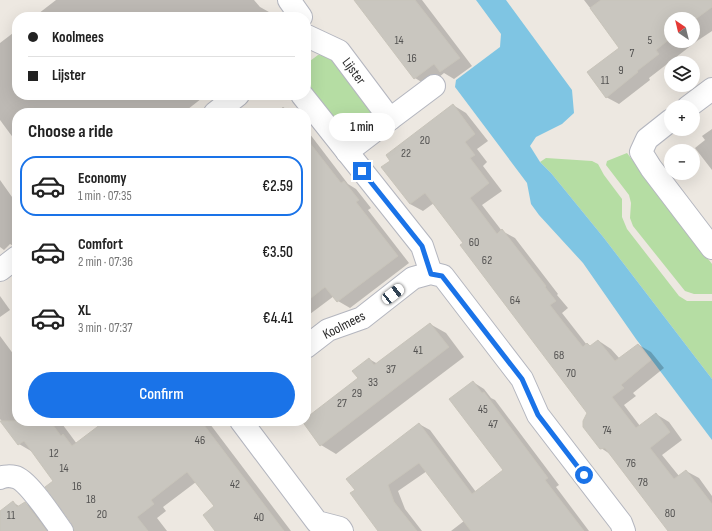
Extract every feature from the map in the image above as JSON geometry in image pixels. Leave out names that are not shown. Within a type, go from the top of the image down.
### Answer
[{"type":"street","name":"Lijster","points":[[289,0],[295,12]]},
{"type":"street","name":"Lijster","points":[[311,34],[339,51],[390,119]]},
{"type":"street","points":[[347,152],[434,86]]},
{"type":"street","points":[[697,100],[712,89]]},
{"type":"street","points":[[221,108],[232,100]]},
{"type":"street","points":[[306,100],[422,246],[431,274],[442,276],[522,379],[538,415],[621,523],[624,531]]},
{"type":"street","points":[[664,126],[647,139],[641,152],[651,168],[712,248]]},
{"type":"street","points":[[0,270],[12,261]]},
{"type":"street","name":"Koolmees","points":[[311,343],[328,330],[362,318],[413,278],[431,274]]},
{"type":"street","points":[[246,426],[317,522],[340,528],[342,531]]},
{"type":"street","points":[[0,478],[4,476],[16,477],[28,486],[62,531]]},
{"type":"green space","points":[[318,55],[334,56],[373,107],[372,123],[356,135],[343,134],[311,92],[311,60]]},
{"type":"green space","points":[[627,153],[712,264],[712,294],[694,294],[685,291],[633,226],[630,218],[631,203],[629,195],[606,165],[607,161]]},
{"type":"green space","points":[[546,158],[592,161],[598,164],[604,175],[622,199],[622,217],[627,229],[679,296],[687,301],[712,301],[712,379],[604,238],[551,173],[540,162]]},
{"type":"water","points":[[476,0],[506,0],[572,90],[574,113],[562,124],[536,137],[530,146],[540,162],[551,173],[604,238],[712,379],[712,440],[636,339],[583,263],[539,215],[531,204],[527,183],[455,87],[456,80],[500,47],[501,34]]},
{"type":"building","points":[[354,0],[415,0],[460,58],[440,72],[434,64],[414,79]]},
{"type":"building","points":[[601,0],[712,0],[712,7],[700,16],[700,12],[664,12],[664,44],[656,50],[659,54],[606,98],[587,72],[619,48],[590,8]]},
{"type":"building","points":[[453,104],[475,134],[465,142],[475,155],[470,158],[489,183],[470,198],[497,234],[502,229],[546,286],[545,287],[556,301],[550,305],[567,327],[583,347],[587,343],[590,346],[598,340],[615,361],[638,344],[651,360],[621,385],[624,388],[612,397],[636,428],[656,413],[670,432],[650,448],[674,479],[686,470],[712,504],[712,531],[668,531],[605,448],[600,449],[583,427],[583,421],[587,413],[460,245],[463,243],[425,193],[410,204],[381,167],[390,161],[386,155]]},
{"type":"building","points":[[311,144],[341,183],[344,181],[359,200],[356,202],[398,256],[337,302],[325,287],[311,298]]},
{"type":"building","points":[[430,323],[449,347],[320,446],[306,426],[311,426],[311,414],[358,378],[352,371],[369,358],[374,365]]},
{"type":"building","points":[[473,381],[482,393],[484,392],[548,478],[545,480],[584,531],[471,531],[419,463],[388,485],[394,502],[417,531],[378,531],[350,493],[355,490],[346,479],[419,423],[472,494],[503,470],[449,399]]},
{"type":"building","points":[[0,421],[12,421],[12,426],[54,426],[61,436],[63,434],[72,446],[98,426],[205,426],[284,531],[215,531],[203,515],[214,506],[187,472],[151,500],[154,504],[137,517],[148,531],[74,531],[72,524],[45,487],[53,481],[24,441],[18,445]]},
{"type":"building","points":[[13,501],[17,507],[25,502],[47,531],[0,531],[0,511]]},
{"type":"route","points":[[362,171],[422,246],[431,274],[442,276],[522,379],[538,415],[584,475]]}]
